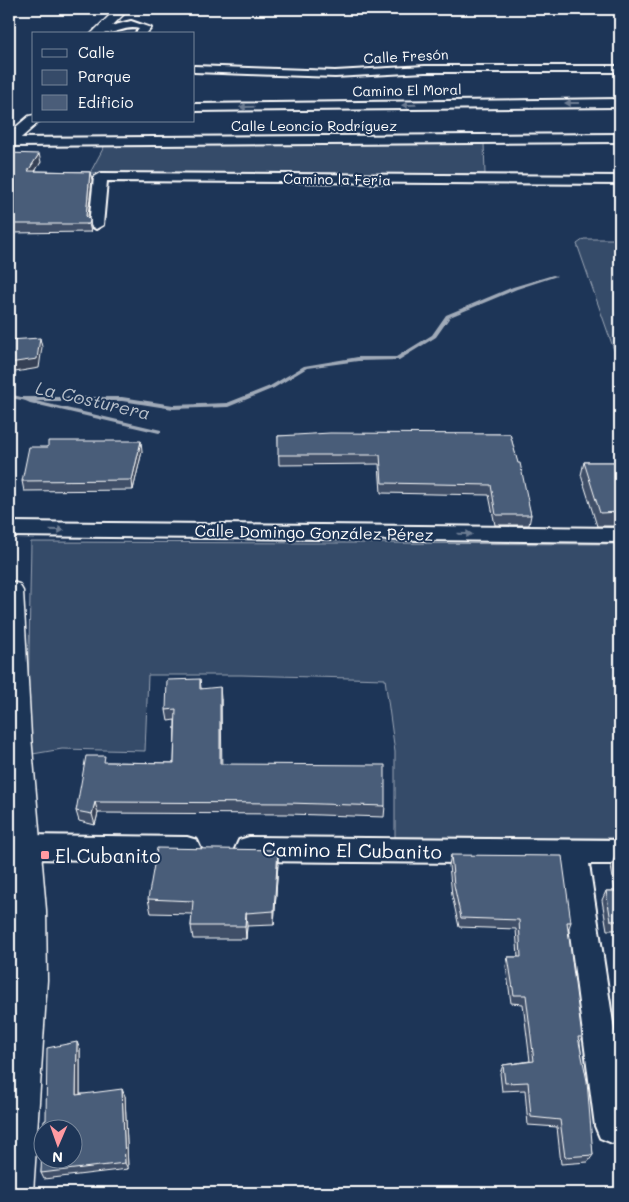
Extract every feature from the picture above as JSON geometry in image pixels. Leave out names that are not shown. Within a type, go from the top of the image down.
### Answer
[{"type":"main road","points":[[98,32],[123,9]]},
{"type":"main road","points":[[9,141],[32,121]]},
{"type":"main road","points":[[9,591],[15,736],[28,910],[28,980],[12,1193]]},
{"type":"street","points":[[98,32],[108,31],[121,23],[126,23],[146,28],[142,32]]},
{"type":"street","name":"Calle Fresón","points":[[195,69],[335,74],[425,69],[530,73],[620,69]]},
{"type":"street","name":"Camino El Moral","points":[[195,108],[542,99],[620,103]]},
{"type":"street","name":"Calle Leoncio Rodríguez","points":[[9,141],[620,138]]},
{"type":"street","name":"Camino la Feria","points":[[96,225],[101,178],[620,180]]},
{"type":"street","name":"Calle Domingo González Pérez","points":[[9,529],[620,535]]},
{"type":"street","name":"Camino El Cubanito","points":[[24,847],[620,852]]},
{"type":"street","points":[[573,852],[612,1126]]},
{"type":"green space","points":[[484,143],[485,174],[90,173],[105,145]]},
{"type":"green space","points":[[584,239],[620,239],[620,367],[577,244]]},
{"type":"green space","points":[[31,542],[620,544],[620,838],[395,837],[395,752],[385,679],[241,675],[148,675],[145,751],[62,749],[27,755]]},
{"type":"building","points":[[9,153],[39,154],[28,171],[90,172],[86,216],[90,220],[89,224],[9,224]]},
{"type":"building","points":[[40,338],[37,359],[9,363],[9,340]]},
{"type":"building","points":[[330,433],[510,434],[518,463],[520,463],[531,515],[496,515],[491,485],[382,483],[380,455],[278,455],[278,436]]},
{"type":"building","points":[[48,441],[141,441],[132,480],[22,481],[29,447],[48,447]]},
{"type":"building","points":[[584,462],[620,462],[620,512],[600,513]]},
{"type":"building","points":[[200,679],[200,689],[220,687],[220,764],[385,765],[385,806],[289,803],[95,802],[92,814],[76,811],[86,756],[105,756],[104,762],[174,763],[176,709],[166,710],[167,680]]},
{"type":"building","points":[[157,848],[278,850],[274,911],[246,913],[245,926],[191,926],[193,901],[148,899]]},
{"type":"building","points":[[451,855],[562,856],[571,922],[567,922],[582,1037],[578,1037],[587,1081],[593,1155],[565,1157],[560,1120],[531,1117],[528,1082],[505,1083],[503,1065],[534,1061],[526,995],[514,995],[508,957],[521,957],[519,920],[461,918],[454,885]]},
{"type":"building","points":[[615,857],[620,857],[620,888]]},
{"type":"building","points":[[606,891],[620,891],[620,921],[611,921]]},
{"type":"building","points":[[77,1042],[76,1095],[122,1089],[125,1163],[82,1168],[82,1120],[46,1120],[47,1048]]},
{"type":"building","points":[[41,1170],[66,1170],[41,1173]]},
{"type":"waterway","points":[[9,396],[21,399],[122,399],[173,407],[228,405],[272,387],[306,367],[358,359],[397,359],[434,336],[448,316],[515,288],[555,276]]},
{"type":"waterway","name":"La Costurera","points":[[30,401],[159,431]]},
{"type":"place","name":"El Cubanito","points":[[45,855]]}]
